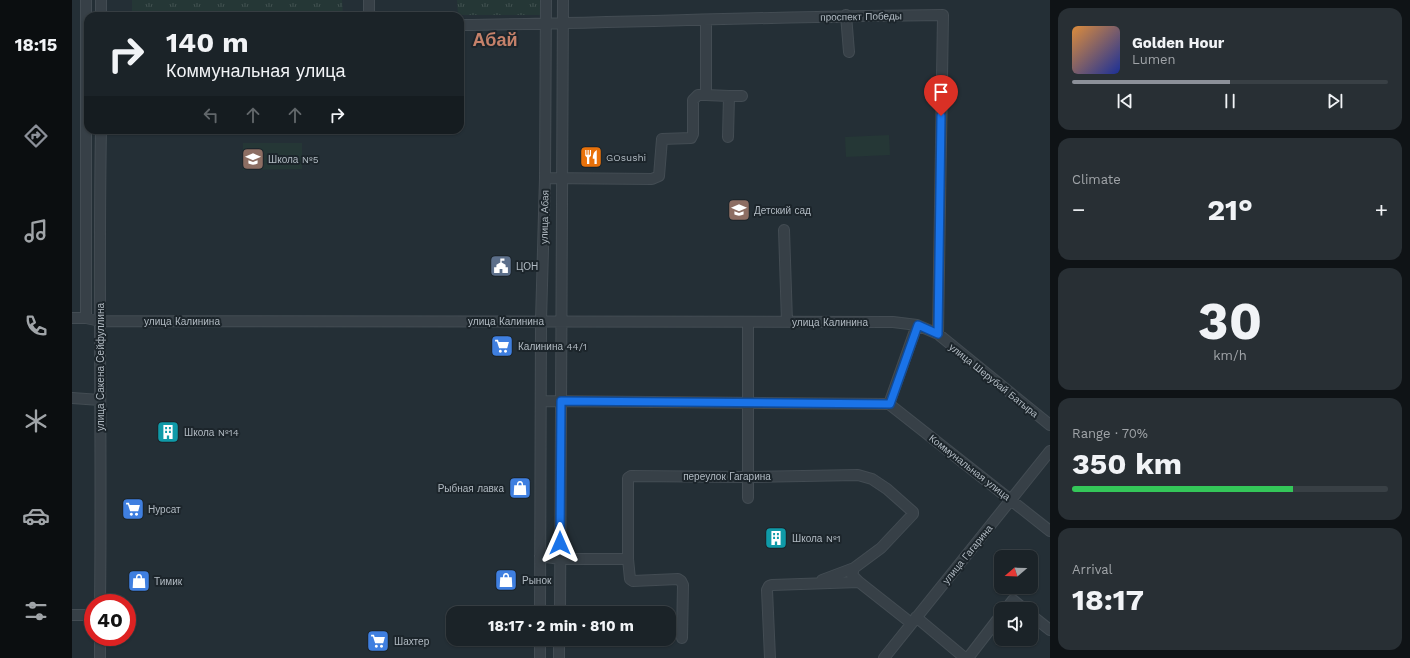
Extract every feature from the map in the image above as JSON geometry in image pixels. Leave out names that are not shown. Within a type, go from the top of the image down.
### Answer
[{"type":"street","name":"улица Сакена Сейфуллина","points":[[86,0],[86,12]]},
{"type":"street","points":[[101,0],[101,12]]},
{"type":"street","points":[[369,0],[369,12]]},
{"type":"street","points":[[545,178],[546,0]]},
{"type":"street","points":[[563,0],[562,178],[656,178],[659,176],[662,139],[690,138],[693,134],[693,100],[698,95],[742,96]]},
{"type":"street","name":"проспект Победы","points":[[464,25],[943,15],[938,334]]},
{"type":"street","points":[[846,16],[849,52]]},
{"type":"street","points":[[706,20],[706,95]]},
{"type":"street","points":[[728,137],[729,96]]},
{"type":"street","name":"улица Сакена Сейфуллина","points":[[86,134],[86,318]]},
{"type":"street","name":"улица Сакена Сейфуллина","points":[[100,134],[100,594]]},
{"type":"street","name":"улица Абая","points":[[540,606],[541,322],[545,178],[562,178],[560,321],[560,606]]},
{"type":"street","points":[[784,230],[790,252],[787,322]]},
{"type":"street","name":"улица Калинина","points":[[72,318],[86,318],[100,321],[893,322],[918,325],[938,334]]},
{"type":"street","points":[[748,322],[748,498]]},
{"type":"street","points":[[541,401],[890,404],[918,325]]},
{"type":"street","name":"улица Шерубай Батыра","points":[[938,334],[1050,425]]},
{"type":"street","points":[[72,398],[100,400]]},
{"type":"street","name":"Коммунальная улица","points":[[890,404],[1050,531]]},
{"type":"street","name":"улица Гагарина","points":[[884,658],[1050,451]]},
{"type":"street","name":"переулок Гагарина","points":[[628,559],[629,477],[858,475],[872,479],[887,489],[913,512],[913,514],[881,548],[854,568]]},
{"type":"street","points":[[540,556],[560,559],[628,559],[630,579],[633,581],[681,580],[683,584],[682,638]]},
{"type":"street","points":[[854,568],[852,575],[859,582],[965,658]]},
{"type":"street","points":[[814,583],[854,568]]},
{"type":"street","points":[[770,658],[767,590],[769,586],[859,582]]},
{"type":"street","points":[[72,615],[84,615]]},
{"type":"street","points":[[1038,621],[1050,630]]},
{"type":"street","points":[[968,658],[994,624]]},
{"type":"street","points":[[100,646],[100,658]]},
{"type":"street","points":[[540,646],[540,658]]},
{"type":"street","points":[[559,658],[560,646]]},
{"type":"green space","points":[[132,0],[342,0],[343,12],[132,12]]},
{"type":"green space","points":[[457,0],[542,0],[542,15],[464,15],[464,12],[458,12]]},
{"type":"green space","points":[[889,135],[890,155],[846,157],[845,137]]},
{"type":"green space","points":[[243,143],[302,143],[302,169],[243,170]]},
{"type":"place","name":"GOsushi","points":[[591,157]]},
{"type":"place","name":"Школа №5","points":[[253,159]]},
{"type":"place","name":"Детский сад","points":[[739,210]]},
{"type":"place","name":"ЦОН","points":[[501,266]]},
{"type":"place","name":"Калинина 44/1","points":[[502,346]]},
{"type":"place","name":"Школа №14","points":[[168,432]]},
{"type":"place","name":"Рыбная лавка","points":[[520,488]]},
{"type":"place","name":"Нурсат","points":[[133,509]]},
{"type":"place","name":"Школа №1","points":[[776,538]]},
{"type":"place","name":"Рынок","points":[[506,580]]},
{"type":"place","name":"Тимик","points":[[139,581]]},
{"type":"place","name":"Шахтер","points":[[378,641]]},
{"type":"district","name":"Абай","points":[[495,40]]},
{"type":"route","points":[[560,543],[561,401],[890,404],[918,325],[938,334],[941,116]]}]
